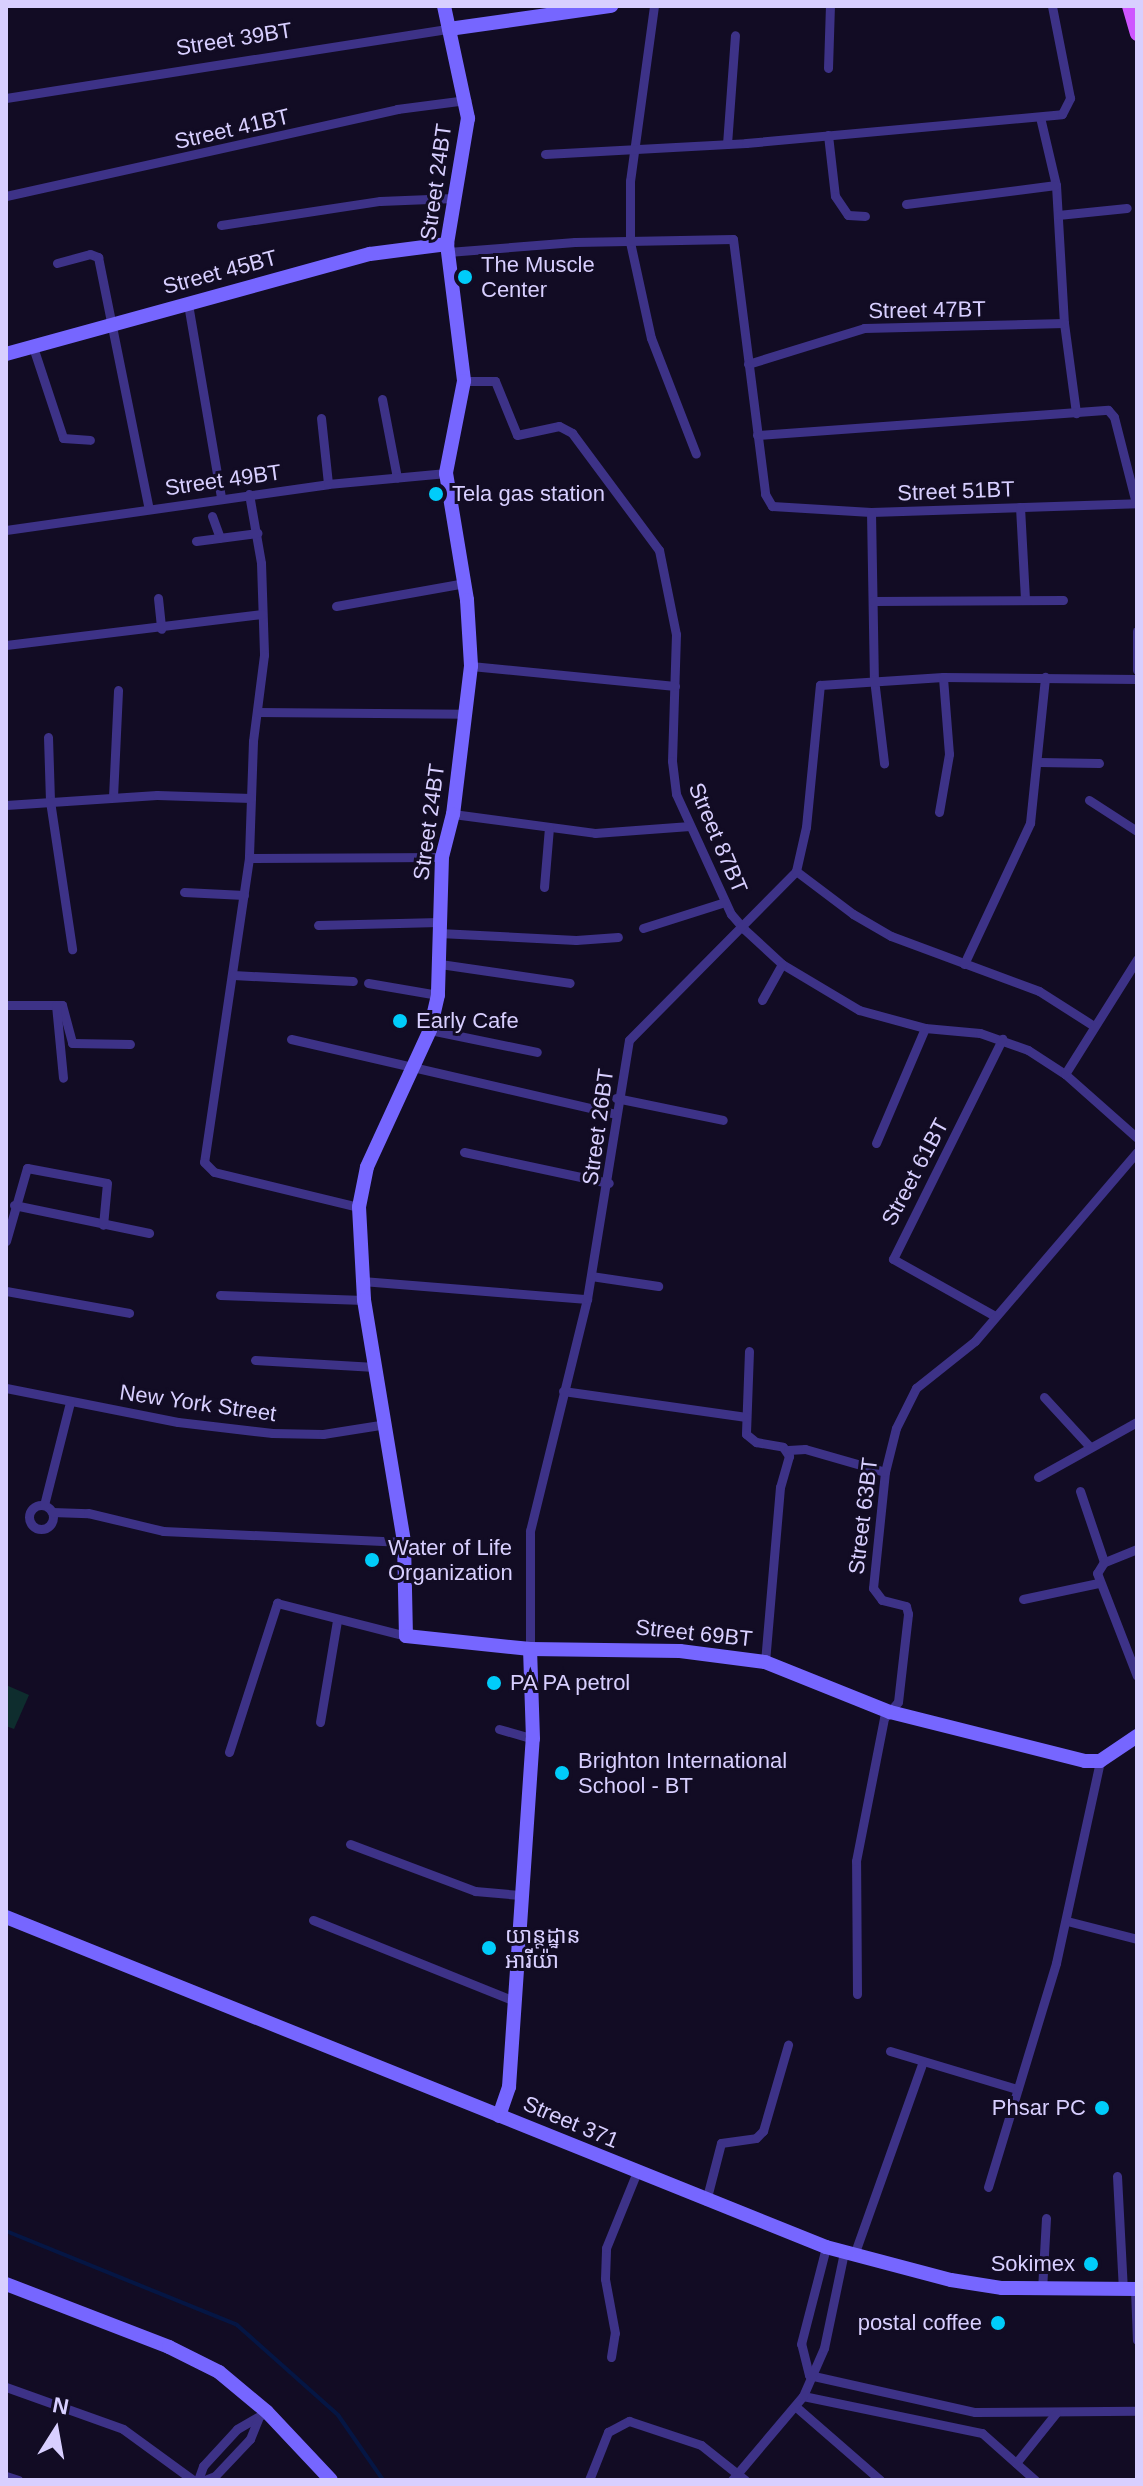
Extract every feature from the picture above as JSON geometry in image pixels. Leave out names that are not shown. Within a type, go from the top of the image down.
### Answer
[{"type":"main road","points":[[1129,6],[1137,34]]},
{"type":"street","name":"Street 24BT","points":[[406,1636],[404,1542],[364,1300],[359,1207],[367,1167],[430,1030],[438,995],[442,857],[453,814],[471,666],[465,583],[446,473],[464,381],[447,248],[454,198],[469,135],[466,100],[444,6]]},
{"type":"street","name":"Street 39BT","points":[[6,98],[611,6]]},
{"type":"street","points":[[654,6],[635,150],[630,242],[651,338],[696,454]]},
{"type":"street","points":[[828,68],[830,6]]},
{"type":"street","points":[[545,154],[727,144],[1040,117],[1069,110],[1052,6]]},
{"type":"street","points":[[727,144],[735,35]]},
{"type":"street","name":"Street 41BT","points":[[6,196],[397,109],[466,100]]},
{"type":"street","points":[[1040,117],[1056,185],[1064,323],[1076,413]]},
{"type":"street","points":[[828,135],[835,196],[848,215],[865,216]]},
{"type":"street","points":[[906,204],[1056,185]]},
{"type":"street","points":[[221,225],[380,201],[454,198]]},
{"type":"street","points":[[1058,215],[1127,208]]},
{"type":"street","points":[[447,248],[733,239],[757,435],[835,425],[1111,412],[1136,503]]},
{"type":"street","name":"Street 45BT","points":[[6,354],[111,322],[370,254],[447,248]]},
{"type":"street","points":[[57,263],[97,255],[149,509]]},
{"type":"street","points":[[188,304],[221,498]]},
{"type":"street","name":"Street 47BT","points":[[748,364],[864,328],[1064,323]]},
{"type":"street","points":[[32,344],[63,438],[90,440]]},
{"type":"street","name":"Street 87BT","points":[[464,381],[495,381],[517,435],[559,426],[572,433],[637,516],[659,550],[668,581],[676,634],[672,761],[676,794],[725,902],[744,929],[782,964],[859,1010],[925,1028],[1002,1039],[1065,1074],[1137,1138]]},
{"type":"street","points":[[382,399],[397,478]]},
{"type":"street","points":[[321,418],[328,484]]},
{"type":"street","name":"Street 51BT","points":[[757,435],[765,494],[776,507],[871,512],[1136,503]]},
{"type":"street","name":"Street 49BT","points":[[6,530],[249,494],[446,473]]},
{"type":"street","points":[[249,494],[257,533],[264,655],[257,712],[249,858],[206,1168],[359,1207]]},
{"type":"street","points":[[1020,507],[1025,600]]},
{"type":"street","points":[[871,512],[874,679],[884,763]]},
{"type":"street","points":[[212,516],[220,538]]},
{"type":"street","points":[[196,541],[257,533]]},
{"type":"street","points":[[336,606],[465,583]]},
{"type":"street","points":[[158,598],[161,629]]},
{"type":"street","points":[[873,601],[1063,600]]},
{"type":"street","points":[[6,645],[161,629],[262,614]]},
{"type":"street","points":[[1137,631],[1137,670]]},
{"type":"street","points":[[471,666],[675,686]]},
{"type":"street","points":[[939,812],[949,754],[943,677]]},
{"type":"street","points":[[964,964],[1030,823],[1039,762],[1045,677]]},
{"type":"street","points":[[874,679],[1137,679]]},
{"type":"street","name":"Street 26BT","points":[[530,1649],[530,1531],[587,1299],[609,1183],[616,1098],[629,1040],[744,929],[796,871],[806,827],[820,685],[874,679]]},
{"type":"street","points":[[113,797],[118,690]]},
{"type":"street","points":[[257,712],[466,714]]},
{"type":"street","points":[[48,737],[50,801],[72,949]]},
{"type":"street","points":[[1039,762],[1099,763]]},
{"type":"street","points":[[6,805],[113,797],[251,798]]},
{"type":"street","points":[[1089,800],[1137,831]]},
{"type":"street","points":[[453,814],[595,833],[690,826]]},
{"type":"street","points":[[544,887],[549,827]]},
{"type":"street","points":[[249,858],[442,857]]},
{"type":"street","points":[[796,871],[866,922],[964,964],[1039,991],[1094,1026]]},
{"type":"street","points":[[184,892],[244,895]]},
{"type":"street","points":[[643,928],[725,902]]},
{"type":"street","points":[[318,925],[618,937]]},
{"type":"street","points":[[1065,1074],[1137,960]]},
{"type":"street","points":[[440,964],[570,983]]},
{"type":"street","points":[[762,1000],[782,964]]},
{"type":"street","points":[[233,975],[353,981]]},
{"type":"street","points":[[368,983],[438,995]]},
{"type":"street","points":[[6,1005],[56,1005],[66,1009],[72,1043],[130,1044]]},
{"type":"street","points":[[56,1005],[63,1078]]},
{"type":"street","points":[[876,1143],[925,1028]]},
{"type":"street","points":[[430,1030],[537,1052]]},
{"type":"street","points":[[291,1039],[615,1114]]},
{"type":"street","name":"Street 61BT","points":[[995,1316],[893,1259],[1002,1039]]},
{"type":"street","points":[[616,1098],[723,1120]]},
{"type":"street","points":[[464,1152],[609,1183]]},
{"type":"street","name":"Street 63BT","points":[[857,1994],[856,1861],[875,1758],[890,1712],[898,1702],[908,1614],[906,1606],[882,1600],[873,1588],[885,1472],[903,1407],[916,1388],[975,1341],[1137,1152]]},
{"type":"street","points":[[6,1241],[27,1168],[103,1181],[109,1189],[103,1225]]},
{"type":"street","points":[[14,1205],[149,1233]]},
{"type":"street","points":[[591,1276],[658,1286]]},
{"type":"street","points":[[362,1281],[587,1299]]},
{"type":"street","points":[[6,1291],[129,1313]]},
{"type":"street","points":[[220,1295],[364,1300]]},
{"type":"street","points":[[749,1351],[746,1417],[749,1440],[788,1450],[805,1449],[885,1472]]},
{"type":"street","points":[[255,1360],[375,1367]]},
{"type":"street","name":"New York Street","points":[[6,1388],[70,1402],[272,1433],[323,1434],[386,1424]]},
{"type":"street","points":[[563,1391],[746,1417]]},
{"type":"street","points":[[1044,1397],[1089,1446]]},
{"type":"street","points":[[70,1402],[48,1509],[88,1513],[163,1531],[404,1542]]},
{"type":"street","points":[[1038,1477],[1137,1422]]},
{"type":"street","points":[[765,1662],[788,1450]]},
{"type":"street","points":[[1080,1491],[1104,1562],[1098,1583],[1137,1676]]},
{"type":"street","points":[[1104,1562],[1137,1549]]},
{"type":"street","points":[[1023,1599],[1098,1583]]},
{"type":"street","name":"Street 69BT","points":[[229,1752],[277,1603],[406,1636],[530,1649],[627,1648],[765,1662],[890,1712],[1007,1745],[1100,1761]]},
{"type":"street","points":[[320,1722],[337,1620]]},
{"type":"street","points":[[499,2116],[509,2087],[533,1739],[530,1649]]},
{"type":"street","points":[[499,1729],[533,1739]]},
{"type":"street","points":[[988,2187],[1067,1921],[1100,1761],[1137,1736]]},
{"type":"street","points":[[350,1844],[475,1891],[520,1895]]},
{"type":"street","name":"Street 371","points":[[6,1917],[705,2202],[826,2247],[951,2280],[1042,2290],[1132,2290]]},
{"type":"street","points":[[313,1920],[514,2001]]},
{"type":"street","points":[[1067,1921],[1137,1939]]},
{"type":"street","points":[[705,2202],[721,2143],[756,2138],[763,2131],[788,2045]]},
{"type":"street","points":[[890,2051],[922,2064],[936,2062],[1017,2089]]},
{"type":"street","points":[[589,2480],[608,2432],[629,2421],[701,2445],[738,2478],[803,2396],[809,2375],[824,2348],[849,2254],[922,2064]]},
{"type":"street","points":[[611,2357],[615,2333],[605,2279],[606,2248],[636,2174]]},
{"type":"street","points":[[1117,2176],[1137,2340]]},
{"type":"street","points":[[1042,2290],[1046,2218]]},
{"type":"street","points":[[809,2375],[801,2344],[826,2247]]},
{"type":"street","points":[[6,2284],[169,2347],[219,2372],[331,2480]]},
{"type":"street","points":[[809,2375],[975,2412],[1137,2411]]},
{"type":"street","points":[[6,2387],[123,2429],[196,2480],[203,2466],[237,2429],[263,2416]]},
{"type":"street","points":[[803,2396],[982,2433],[1035,2480]]},
{"type":"street","points":[[795,2406],[880,2480]]},
{"type":"street","points":[[1016,2463],[1056,2413]]},
{"type":"street","points":[[205,2480],[215,2476],[250,2439],[263,2416]]},
{"type":"street","points":[[6,2476],[18,2480]]},
{"type":"green space","points":[[6,1685],[29,1695],[14,1729],[6,1726]]},
{"type":"waterway","points":[[6,2231],[237,2325],[338,2415],[383,2480]]},
{"type":"place","name":"The Muscle Center","points":[[465,277]]},
{"type":"place","name":"Tela gas station","points":[[436,494]]},
{"type":"place","name":"Early Cafe","points":[[400,1021]]},
{"type":"place","name":"Water of Life Organization","points":[[372,1560]]},
{"type":"place","name":"PA PA petrol","points":[[494,1683]]},
{"type":"place","name":"Brighton International School - BT","points":[[562,1773]]},
{"type":"place","name":"យាន្ដដ្ឋាន អារីយ៉ា","points":[[489,1948]]},
{"type":"place","name":"Phsar PC","points":[[1102,2108]]},
{"type":"place","name":"Sokimex","points":[[1091,2264]]},
{"type":"place","name":"postal coffee","points":[[998,2323]]}]
